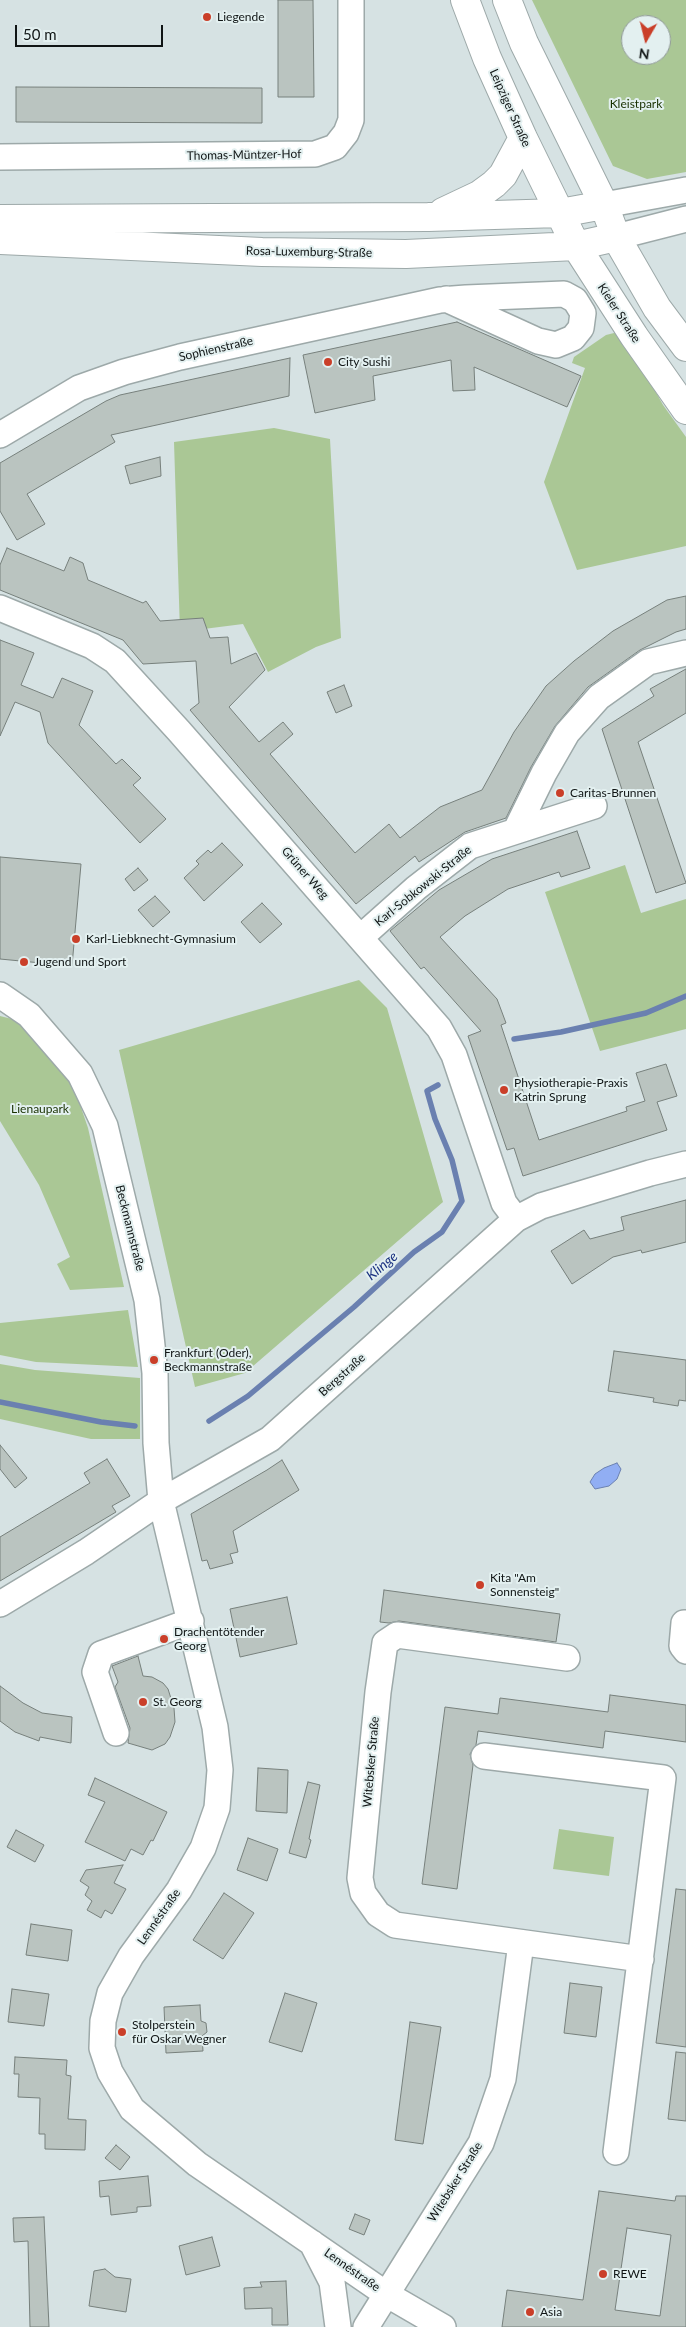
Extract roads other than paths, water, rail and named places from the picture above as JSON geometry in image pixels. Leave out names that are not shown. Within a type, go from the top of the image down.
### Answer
[{"type":"main road","name":"Leipziger Straße","points":[[465,0],[487,58],[522,138],[560,213]]},
{"type":"main road","points":[[507,0],[524,43],[604,205],[616,237],[657,308],[686,346]]},
{"type":"main road","points":[[428,217],[460,204],[494,184],[503,175],[522,138]]},
{"type":"main road","points":[[0,219],[428,217],[560,213],[604,205]]},
{"type":"main road","name":"Kieler Straße","points":[[560,213],[576,246],[634,336],[686,410]]},
{"type":"main road","name":"Rosa-Luxemburg-Straße","points":[[0,240],[262,252],[406,254],[576,246],[616,237]]},
{"type":"street","name":"Thomas-Müntzer-Hof","points":[[0,157],[315,154],[335,147],[346,133],[351,120],[351,0]]},
{"type":"street","points":[[604,205],[686,190]]},
{"type":"street","points":[[616,237],[686,219]]},
{"type":"street","name":"Sophienstraße","points":[[0,435],[79,388],[124,372],[180,357],[446,300]]},
{"type":"street","name":"Grüner Weg","points":[[0,608],[92,646],[115,661],[361,937],[438,1028],[454,1055],[504,1203],[516,1218]]},
{"type":"street","points":[[516,830],[544,773],[567,733],[600,696],[648,662],[686,653]]},
{"type":"street","name":"Karl-Sobkowski-Straße","points":[[361,937],[416,888],[470,846],[594,806]]},
{"type":"street","name":"Beckmannstraße","points":[[0,995],[29,1015],[80,1074],[105,1126],[147,1300],[155,1374],[156,1443],[161,1500]]},
{"type":"street","name":"Bergstraße","points":[[0,1604],[86,1552],[161,1500],[270,1439],[516,1218],[550,1203],[686,1164]]},
{"type":"street","name":"Lennéstraße","points":[[161,1500],[215,1727],[220,1770],[217,1808],[203,1848],[179,1890],[131,1956],[110,1993],[103,2020],[102,2048],[110,2072],[132,2109],[197,2164],[386,2294],[366,2327]]},
{"type":"street","points":[[116,1733],[95,1672],[101,1654],[191,1621]]},
{"type":"street","points":[[686,1623],[684,1623],[682,1646],[686,1651]]},
{"type":"street","name":"Witebsker Straße","points":[[567,1658],[397,1636],[385,1643],[378,1692],[361,1869],[362,1893],[378,1914],[395,1925],[641,1959]]},
{"type":"street","points":[[484,1756],[663,1778],[616,2152]]},
{"type":"street","name":"Witebsker Straße","points":[[386,2294],[481,2143],[503,2079],[522,1943]]},
{"type":"street","name":"Lennéstraße","points":[[311,2241],[332,2282],[338,2327]]},
{"type":"street","points":[[386,2294],[443,2327]]},
{"type":"water","points":[[617,1463],[621,1469],[617,1479],[609,1486],[595,1489],[590,1482],[595,1474]]},
{"type":"waterway","name":"Klinge","points":[[514,1039],[561,1032],[646,1013],[686,996]]},
{"type":"waterway","name":"Klinge","points":[[209,1421],[248,1396],[354,1307],[414,1252],[442,1232],[462,1201],[452,1160],[435,1119],[427,1091],[438,1085]]},
{"type":"waterway","name":"Klinge","points":[[0,1402],[101,1422],[135,1426]]},
{"type":"place","name":"Liegende","points":[[207,17]]},
{"type":"place","name":"City Sushi","points":[[328,362]]},
{"type":"place","name":"Caritas-Brunnen","points":[[560,793]]},
{"type":"place","name":"Karl-Liebknecht-Gymnasium","points":[[76,939]]},
{"type":"place","name":"Jugend und Sport","points":[[24,962]]},
{"type":"place","name":"Physiotherapie-Praxis Katrin Sprung","points":[[504,1090]]},
{"type":"place","name":"Frankfurt (Oder), Beckmannstraße","points":[[154,1360]]},
{"type":"place","name":"Kita \"Am Sonnensteig\"","points":[[480,1585]]},
{"type":"place","name":"Drachentötender Georg","points":[[164,1639]]},
{"type":"place","name":"St. Georg","points":[[143,1702]]},
{"type":"place","name":"Stolperstein für Oskar Wegner","points":[[122,2032]]},
{"type":"place","name":"REWE","points":[[603,2274]]},
{"type":"place","name":"Asia","points":[[530,2312]]},
{"type":"park label","name":"Kleistpark","points":[[636,104]]},
{"type":"park label","name":"Lienaupark","points":[[40,1109]]}]
